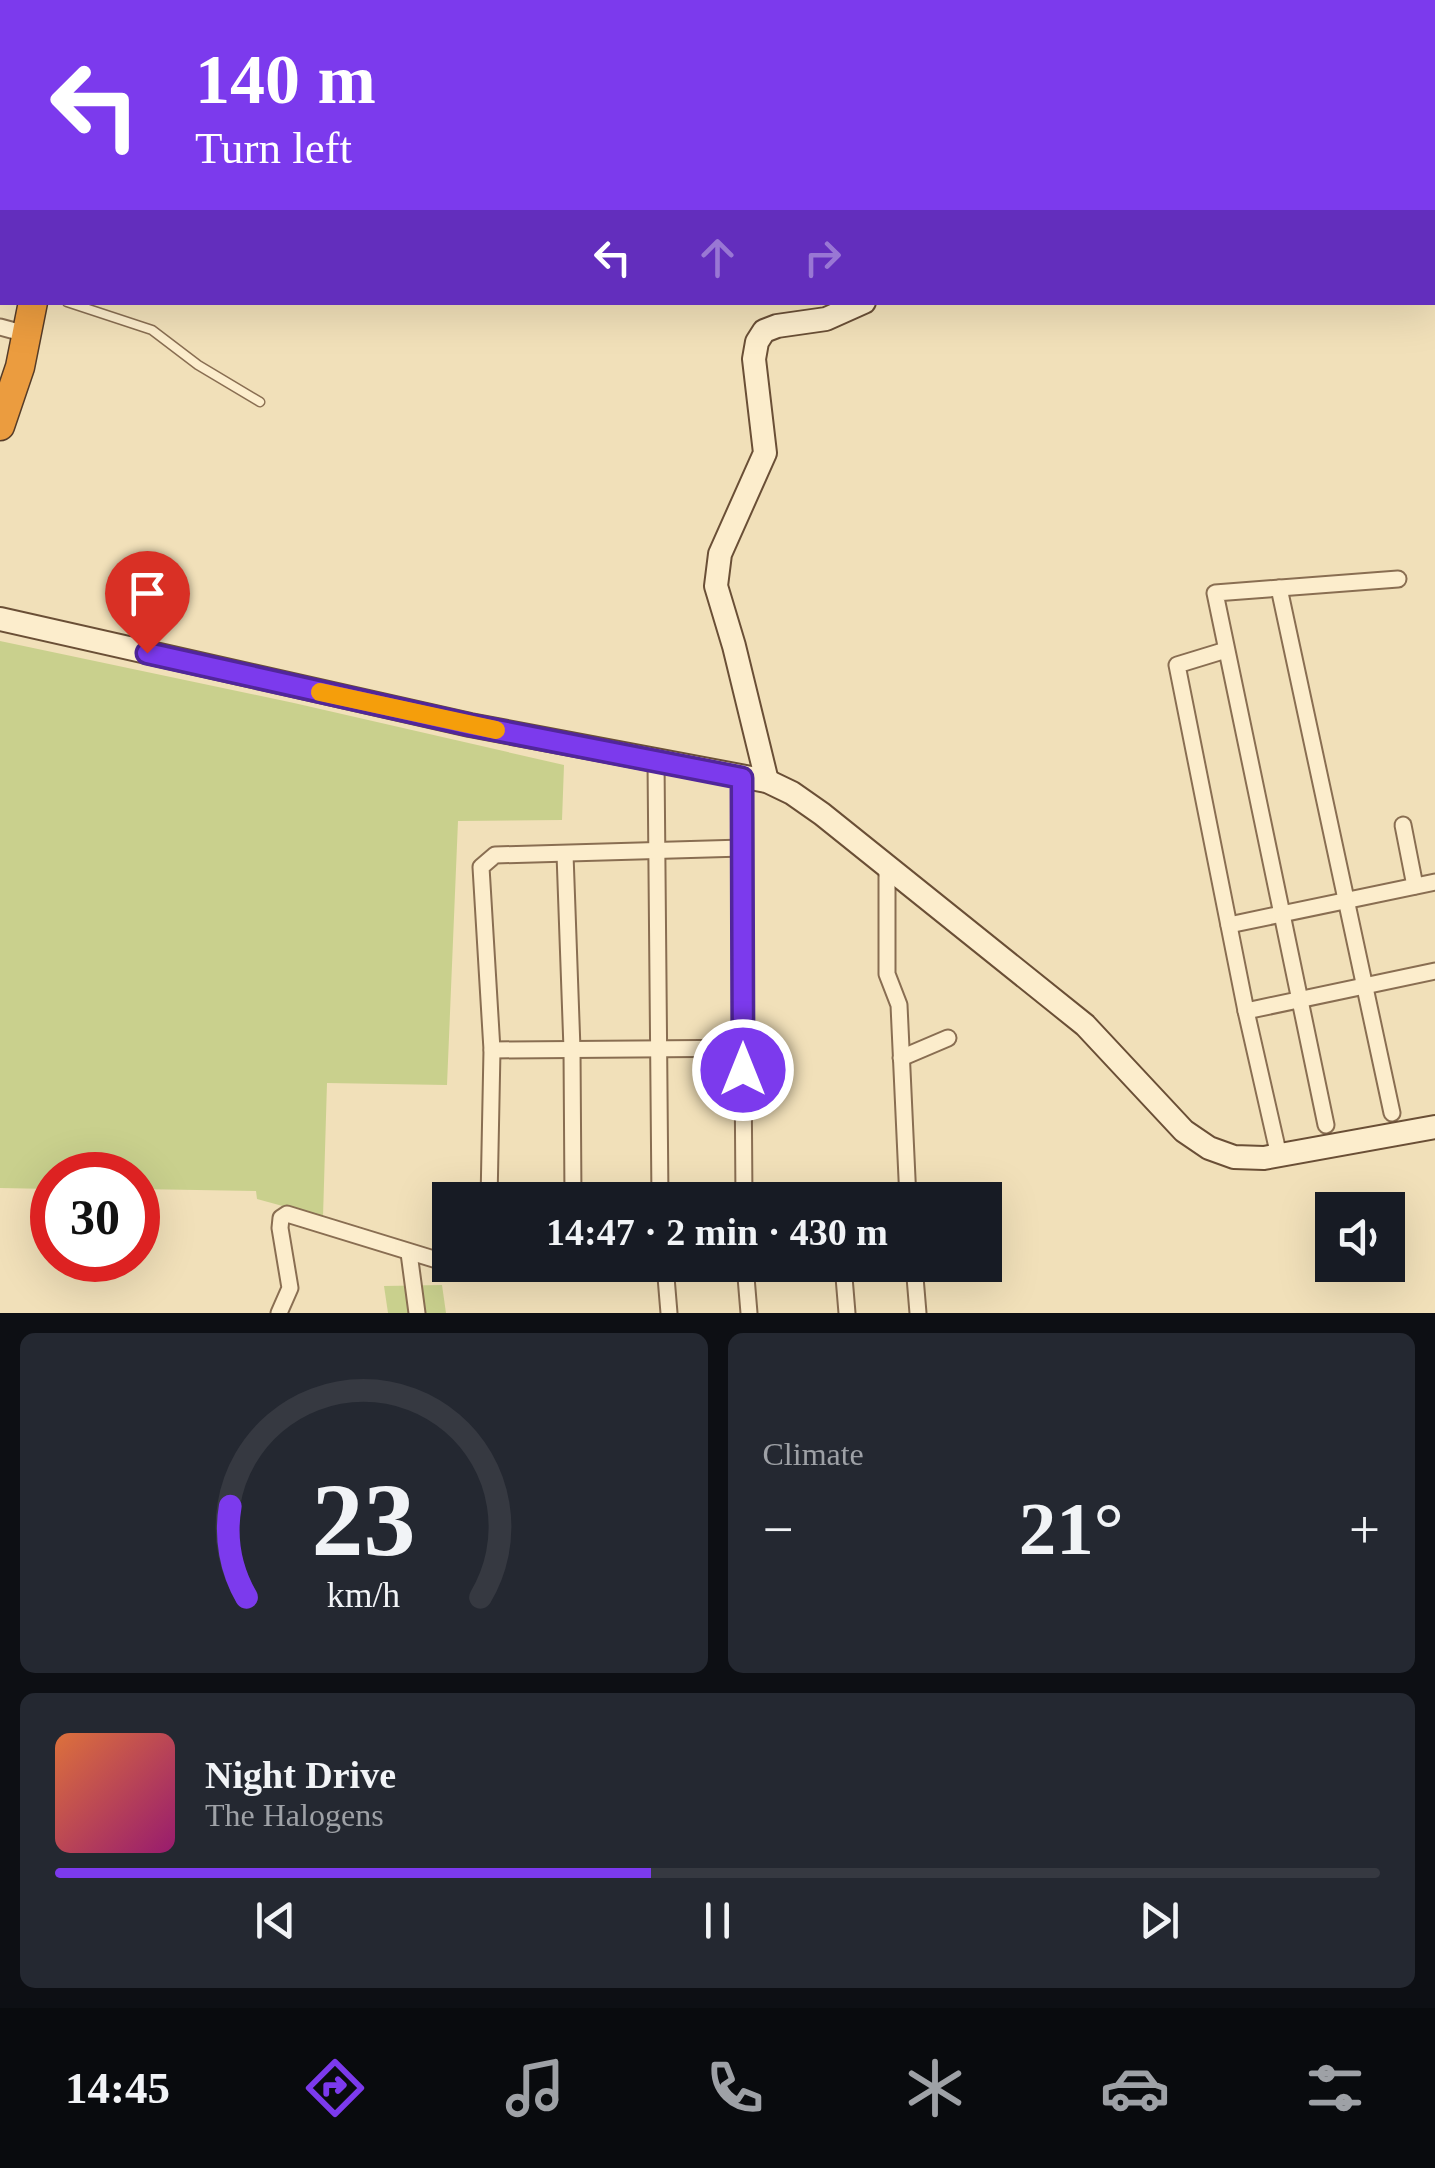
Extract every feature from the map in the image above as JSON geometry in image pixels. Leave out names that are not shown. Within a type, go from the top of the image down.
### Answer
[{"type":"highway","points":[[0,426],[13,331],[31,305]]},
{"type":"street","points":[[766,781],[716,586],[720,554],[765,453],[754,358],[757,342],[764,331],[777,326],[826,319],[857,305]]},
{"type":"street","points":[[1326,1125],[1215,592],[1398,578]]},
{"type":"street","points":[[1279,588],[1392,1113]]},
{"type":"street","points":[[0,619],[470,725],[766,781],[822,814],[1086,1025],[1184,1131],[1209,1148],[1234,1157],[1279,1156],[1435,1127]]},
{"type":"street","points":[[1226,650],[1176,665],[1279,1156]]},
{"type":"street","points":[[656,762],[660,1182]]},
{"type":"street","points":[[742,778],[744,1182]]},
{"type":"street","points":[[1403,825],[1415,886]]},
{"type":"street","points":[[489,1182],[492,1050],[481,867],[495,856],[742,848]]},
{"type":"street","points":[[566,854],[573,1182]]},
{"type":"street","points":[[887,866],[887,974],[898,1005],[907,1182]]},
{"type":"street","points":[[1229,926],[1435,882]]},
{"type":"street","points":[[1246,1011],[1435,970]]},
{"type":"street","points":[[901,1058],[948,1038]]},
{"type":"street","points":[[492,1050],[768,1048]]},
{"type":"street","points":[[279,1313],[290,1288],[280,1228],[281,1218],[287,1214],[432,1259]]},
{"type":"street","points":[[410,1253],[416,1313]]},
{"type":"street","points":[[666,1282],[669,1313]]},
{"type":"street","points":[[746,1282],[749,1313]]},
{"type":"street","points":[[844,1282],[847,1313]]},
{"type":"street","points":[[915,1282],[918,1313]]},
{"type":"lane","points":[[75,305],[152,330],[198,366],[260,402]]},
{"type":"green space","points":[[0,641],[564,765],[562,820],[458,821],[447,1085],[327,1083],[323,1217],[257,1199],[256,1191],[160,1189],[160,1152],[30,1152],[30,1189],[0,1188]]},
{"type":"green space","points":[[442,1285],[446,1313],[388,1313],[384,1286]]},
{"type":"slow traffic","points":[[320,692],[496,730]]},
{"type":"route","points":[[147,653],[470,725],[742,778],[743,1070]]}]
